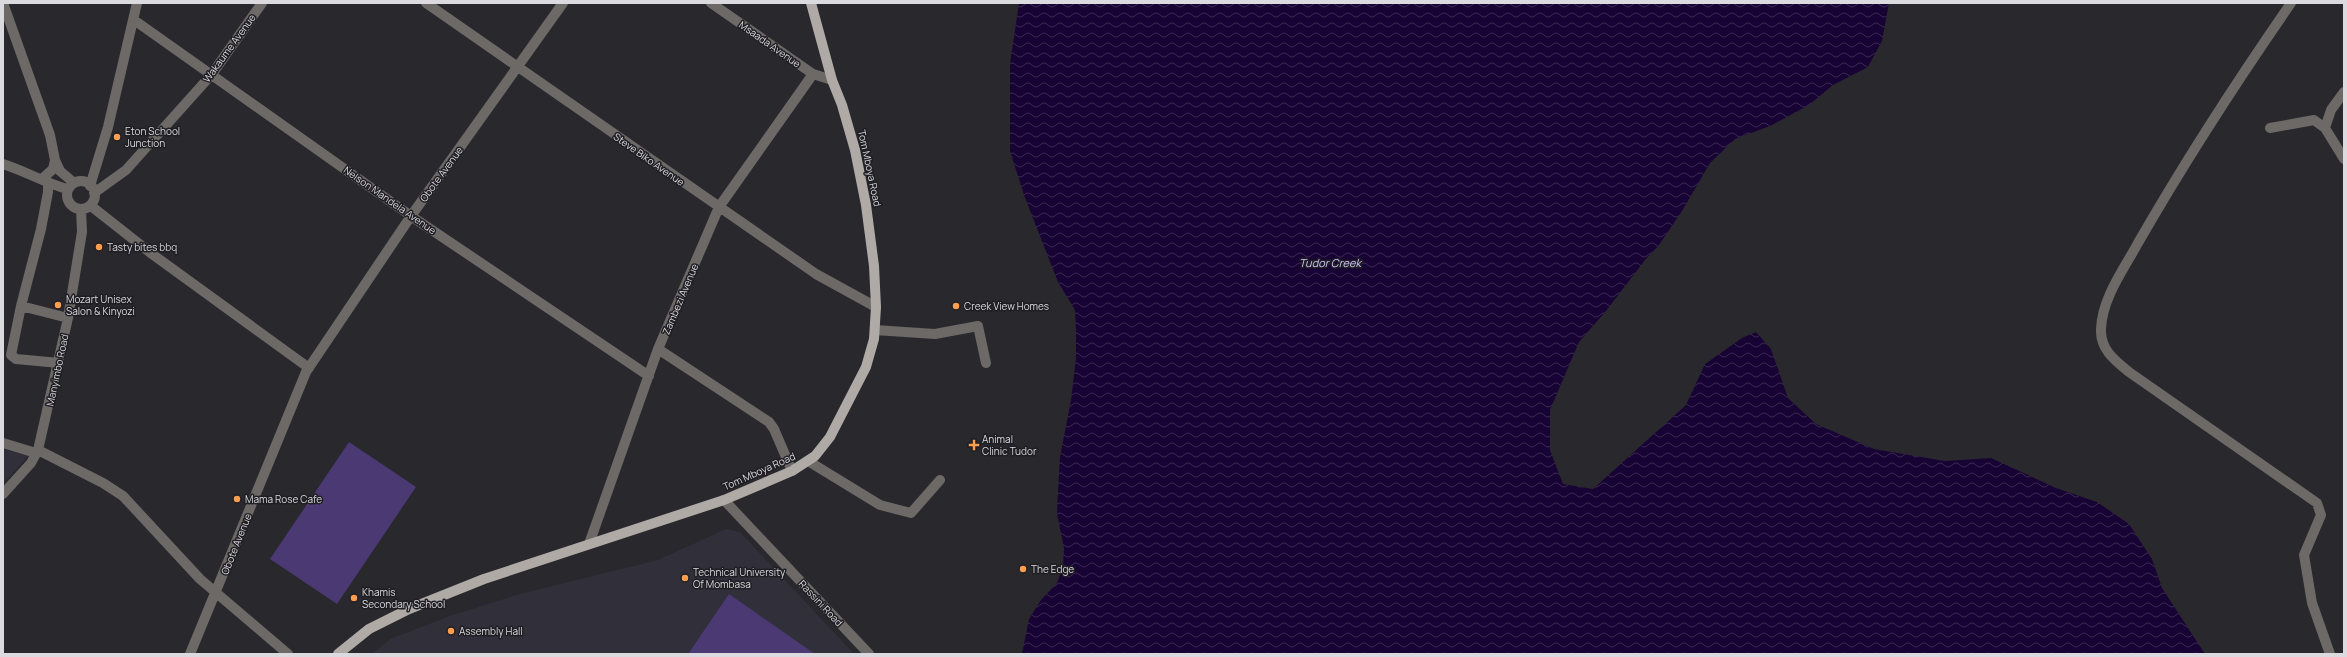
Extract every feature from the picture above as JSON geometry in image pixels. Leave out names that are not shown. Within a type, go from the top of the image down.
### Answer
[{"type":"main road","name":"Tom Mboya Road","points":[[338,654],[384,619],[484,579],[724,500],[792,471],[808,461],[830,438],[866,367],[875,330],[876,307],[874,266],[866,204],[855,150],[842,104],[832,80],[811,3]]},
{"type":"street","points":[[3,3],[50,135],[55,160],[70,186],[67,198],[73,206],[86,208],[309,368]]},
{"type":"street","points":[[92,189],[137,3]]},
{"type":"street","name":"Wakaume Avenue","points":[[92,189],[126,170],[212,74],[262,3]]},
{"type":"street","name":"Steve Biko Avenue","points":[[426,3],[816,274],[876,307]]},
{"type":"street","name":"Obote Avenue","points":[[190,654],[216,594],[306,372],[411,216],[563,3]]},
{"type":"street","name":"Msaada Avenue","points":[[711,3],[813,74],[832,80]]},
{"type":"street","points":[[2291,3],[2214,118],[2155,215],[2113,288],[2105,306],[2101,328],[2105,351],[2129,372],[2317,503],[2321,515],[2304,555],[2312,603],[2330,654]]},
{"type":"street","name":"Nelson Mandela Avenue","points":[[134,20],[411,216],[649,376]]},
{"type":"street","name":"Zambezi Avenue","points":[[589,544],[658,349],[719,207],[813,74]]},
{"type":"street","points":[[2325,128],[2331,110],[2344,92]]},
{"type":"street","points":[[2270,128],[2314,120],[2325,128],[2343,156]]},
{"type":"street","points":[[55,160],[53,169],[45,182],[48,192],[20,306],[11,355],[16,359],[59,363]]},
{"type":"street","points":[[3,164],[45,182],[70,186],[83,180],[92,189],[95,197],[86,208]]},
{"type":"street","name":"Manyimbo Road","points":[[3,494],[31,463],[37,452],[59,363],[86,208]]},
{"type":"street","points":[[20,306],[68,318]]},
{"type":"street","points":[[875,330],[935,334],[978,326],[986,363]]},
{"type":"street","points":[[658,349],[769,422],[774,429],[792,471]]},
{"type":"street","points":[[3,443],[37,452],[103,483],[123,496],[216,594],[288,654]]},
{"type":"street","points":[[808,461],[880,505],[910,513],[940,480]]},
{"type":"street","name":"Rassini Road","points":[[724,500],[869,654]]},
{"type":"shaded area","points":[[349,442],[416,487],[337,604],[270,559]]},
{"type":"shaded area","points":[[3,449],[28,456],[3,484]]},
{"type":"shaded area","name":"Technical University Of Mombasa","points":[[726,529],[740,532],[854,654],[372,654],[390,639],[450,616],[516,595],[658,560]]},
{"type":"shaded area","points":[[729,594],[815,654],[688,654]]},
{"type":"water","name":"Tudor Creek","points":[[1019,3],[1889,3],[1882,41],[1868,67],[1833,85],[1809,105],[1770,126],[1735,139],[1710,163],[1682,211],[1659,245],[1645,260],[1606,311],[1579,342],[1550,410],[1550,450],[1563,484],[1593,489],[1686,405],[1705,364],[1742,338],[1756,332],[1771,349],[1788,398],[1816,424],[1874,449],[1945,461],[1991,458],[2056,488],[2097,502],[2129,524],[2152,559],[2162,588],[2205,654],[1022,654],[1029,619],[1041,600],[1057,583],[1063,567],[1064,548],[1057,514],[1058,491],[1060,457],[1071,400],[1076,358],[1076,330],[1075,310],[1058,282],[1024,195],[1010,151],[1010,64]]},
{"type":"place","name":"Eton School Junction","points":[[117,137]]},
{"type":"place","name":"Tasty bites bbq","points":[[99,247]]},
{"type":"place","name":"Mozart Unisex Salon & Kinyozi","points":[[58,305]]},
{"type":"place","name":"Creek View Homes","points":[[956,306]]},
{"type":"place","name":"Animal Clinic Tudor","points":[[974,445]]},
{"type":"place","name":"Mama Rose Cafe","points":[[237,499]]},
{"type":"place","name":"The Edge","points":[[1023,569]]},
{"type":"place","name":"Technical University Of Mombasa","points":[[685,578]]},
{"type":"place","name":"Khamis Secondary School","points":[[354,598]]},
{"type":"place","name":"Assembly Hall","points":[[451,631]]}]
